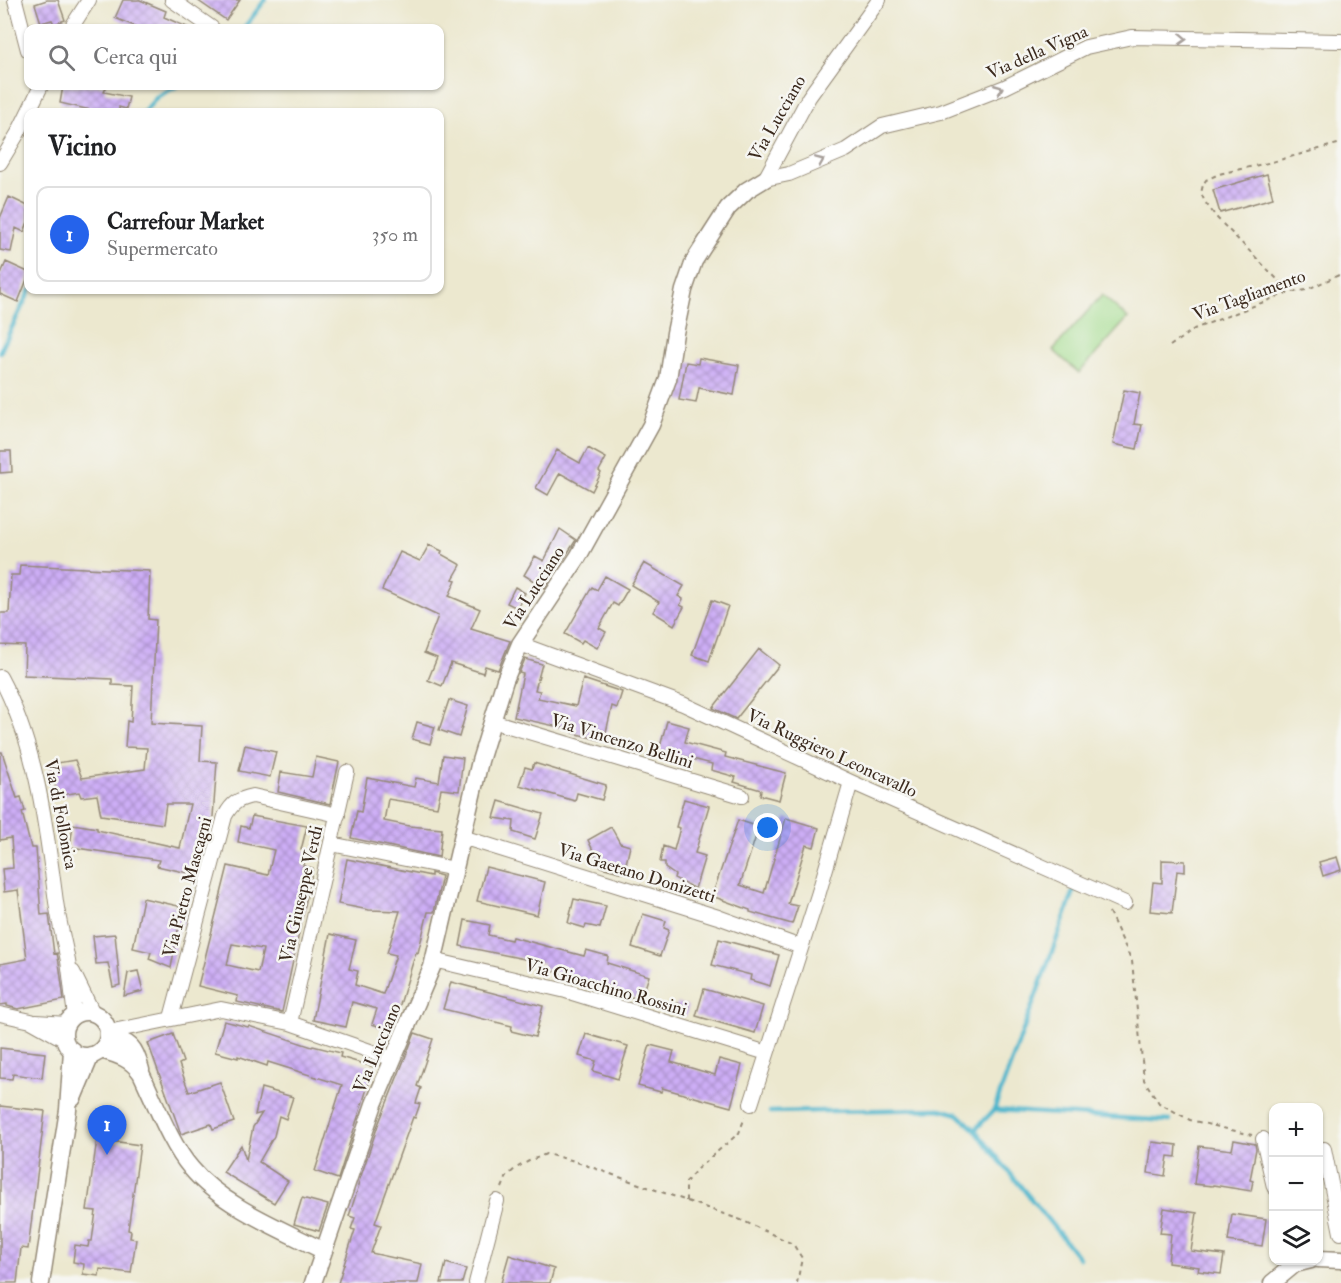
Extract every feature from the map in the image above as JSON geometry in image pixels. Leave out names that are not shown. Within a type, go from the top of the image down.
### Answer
[{"type":"street","points":[[15,0],[24,35]]},
{"type":"street","points":[[74,24],[89,0]]},
{"type":"street","points":[[172,0],[206,24]]},
{"type":"street","name":"Via Lucciano","points":[[313,1283],[374,1104],[434,960],[480,761],[505,680],[520,644],[578,557],[651,425],[668,380],[677,323],[694,261],[728,208],[747,190],[765,179],[809,97],[879,0]]},
{"type":"street","name":"Via della Vigna","points":[[765,179],[789,174],[846,150],[882,126],[941,112],[1005,87],[1086,47],[1132,37],[1341,41]]},
{"type":"street","points":[[29,108],[38,90]]},
{"type":"street","points":[[0,163],[24,120]]},
{"type":"street","name":"Via Ruggiero Leoncavallo","points":[[520,644],[683,704],[850,782],[1125,903]]},
{"type":"street","name":"Via di Follonica","points":[[0,677],[30,754],[50,846],[57,904],[68,962],[70,1032]]},
{"type":"street","name":"Via Vincenzo Bellini","points":[[492,721],[742,796]]},
{"type":"street","name":"Via Giuseppe Verdi","points":[[290,1023],[347,772]]},
{"type":"street","points":[[751,1104],[850,782]]},
{"type":"street","name":"Via Pietro Mascagni","points":[[171,1018],[225,816],[231,805],[241,798],[253,796],[338,815]]},
{"type":"street","name":"Via Gaetano Donizetti","points":[[462,837],[718,917],[801,947]]},
{"type":"street","points":[[331,844],[455,869]]},
{"type":"street","name":"Via Gioacchino Rossini","points":[[434,960],[566,991],[767,1053]]},
{"type":"street","name":"Via di Follonica","points":[[68,962],[93,1013]]},
{"type":"street","points":[[0,1014],[70,1032],[81,1055],[102,1043],[171,1018],[220,1009],[290,1023],[393,1059]]},
{"type":"street","points":[[40,1283],[68,1110],[70,1032],[82,1012],[93,1013],[105,1022],[102,1043],[68,1110]]},
{"type":"street","points":[[102,1043],[129,1059],[141,1073],[176,1145],[189,1166],[207,1186],[250,1213],[324,1251]]},
{"type":"street","points":[[1263,1139],[1269,1165]]},
{"type":"street","points":[[1324,1149],[1341,1233]]},
{"type":"street","points":[[476,1283],[497,1201]]},
{"type":"street","points":[[1323,1259],[1341,1260]]},
{"type":"street","points":[[1272,1283],[1290,1265]]},
{"type":"path","points":[[1287,293],[1279,281],[1211,210],[1202,197],[1203,185],[1206,180],[1219,174],[1341,143]]},
{"type":"path","name":"Via Tagliamento","points":[[1170,346],[1194,329],[1287,293],[1306,290],[1341,274]]},
{"type":"path","points":[[1098,892],[1132,961],[1144,1080],[1159,1103],[1190,1120],[1233,1129],[1263,1139]]},
{"type":"path","points":[[686,1201],[686,1182],[697,1169],[739,1133],[751,1104]]},
{"type":"path","points":[[497,1201],[507,1176],[516,1168],[546,1154],[571,1160],[741,1220],[794,1244],[801,1258],[797,1283]]},
{"type":"green space","points":[[1102,295],[1128,318],[1079,373],[1053,350]]},
{"type":"building","points":[[47,0],[58,0],[65,20],[54,24],[52,20],[41,23],[35,4]]},
{"type":"building","points":[[123,0],[140,0],[166,11],[164,17],[180,24],[129,24],[115,18]]},
{"type":"building","points":[[197,0],[240,0],[226,20]]},
{"type":"building","points":[[62,90],[105,90],[104,92],[129,97],[126,108],[82,108],[60,103]]},
{"type":"building","points":[[1267,174],[1273,198],[1220,213],[1213,190]]},
{"type":"building","points":[[9,197],[24,204],[24,232],[16,228],[11,252],[0,250],[0,218]]},
{"type":"building","points":[[6,262],[24,270],[24,287],[18,302],[0,294],[0,276]]},
{"type":"building","points":[[699,358],[739,365],[734,395],[699,388],[696,403],[679,400],[686,362],[698,364]]},
{"type":"building","points":[[1124,390],[1140,393],[1134,424],[1142,425],[1137,449],[1113,444]]},
{"type":"building","points":[[588,448],[606,458],[592,491],[560,473],[548,495],[536,488],[557,450],[580,463]]},
{"type":"building","points":[[0,451],[11,451],[12,472],[0,473]]},
{"type":"building","points":[[560,529],[576,540],[545,588],[524,575],[535,556],[544,561]]},
{"type":"building","points":[[429,545],[442,551],[441,554],[461,565],[453,579],[456,580],[449,596],[480,609],[471,629],[510,641],[498,670],[485,666],[483,673],[451,663],[442,686],[428,680],[437,658],[424,653],[438,616],[382,590],[400,552],[420,561]]},
{"type":"building","points":[[644,563],[684,586],[678,596],[683,599],[680,605],[684,607],[674,625],[653,612],[659,602],[631,585]]},
{"type":"building","points":[[20,565],[150,571],[148,619],[156,620],[151,723],[202,726],[200,761],[217,762],[213,817],[205,850],[202,850],[197,875],[157,866],[159,860],[70,847],[73,824],[180,848],[190,804],[166,804],[163,824],[101,815],[97,795],[81,797],[79,792],[57,796],[51,764],[75,760],[82,778],[145,769],[147,748],[125,747],[127,721],[131,722],[133,686],[112,685],[112,679],[24,675],[25,646],[0,645],[0,613],[9,613],[11,575],[19,575]]},
{"type":"building","points":[[605,576],[628,589],[618,606],[613,603],[599,628],[606,632],[597,648],[583,640],[581,643],[565,634],[592,587],[597,590]]},
{"type":"building","points":[[515,587],[525,593],[517,608],[507,603]]},
{"type":"building","points":[[712,600],[728,606],[709,661],[692,655]]},
{"type":"building","points":[[759,649],[779,665],[736,719],[713,708]]},
{"type":"building","points":[[525,659],[542,664],[535,690],[540,691],[538,698],[576,706],[583,679],[622,692],[617,708],[612,706],[604,741],[573,733],[573,730],[514,717],[523,674],[519,673]]},
{"type":"building","points":[[449,700],[468,706],[459,737],[439,730]]},
{"type":"building","points":[[667,721],[689,727],[685,742],[726,753],[725,757],[786,773],[779,800],[760,795],[761,790],[734,782],[736,777],[711,770],[712,764],[681,756],[680,761],[658,754]]},
{"type":"building","points":[[417,722],[435,727],[430,744],[412,739]]},
{"type":"building","points":[[245,745],[276,752],[270,777],[239,771]]},
{"type":"building","points":[[0,752],[2,752],[17,798],[21,797],[25,811],[22,812],[31,848],[36,848],[41,915],[49,914],[54,954],[57,953],[64,1000],[18,1009],[7,1006],[7,1004],[0,1005],[0,964],[27,959],[18,890],[4,892],[2,869],[13,868],[11,838],[0,840]]},
{"type":"building","points":[[443,755],[463,758],[459,791],[441,789],[437,807],[388,799],[384,821],[442,829],[439,857],[351,838],[357,811],[361,812],[367,778],[414,787],[416,778],[439,782]]},
{"type":"building","points":[[316,757],[339,762],[330,804],[278,792],[281,772],[312,777]]},
{"type":"building","points":[[534,763],[606,785],[602,800],[577,793],[575,801],[519,785],[525,767],[532,769]]},
{"type":"building","points":[[684,799],[709,806],[695,853],[705,856],[695,889],[674,878],[675,875],[665,868],[665,862],[660,862],[663,846],[674,850],[680,828],[676,827]]},
{"type":"building","points":[[499,801],[543,814],[535,839],[513,832],[514,821],[494,818]]},
{"type":"building","points":[[252,816],[307,826],[301,850],[306,851],[303,866],[313,868],[282,1012],[237,1002],[238,996],[198,986],[228,866],[268,875],[274,850],[238,842],[241,826],[249,828]],"holes":[[[232,944],[263,949],[258,972],[227,965]]]},
{"type":"building","points":[[786,818],[819,828],[814,847],[806,845],[788,904],[798,906],[792,924],[750,912],[750,910],[712,896],[738,820],[759,827],[740,885],[764,893]]},
{"type":"building","points":[[611,827],[620,843],[630,846],[624,873],[601,867],[588,840]]},
{"type":"building","points":[[1337,857],[1341,870],[1323,876],[1319,862]]},
{"type":"building","points":[[347,859],[431,876],[431,873],[442,876],[434,912],[428,912],[418,953],[416,952],[392,1031],[372,1024],[377,1009],[352,1002],[346,1027],[313,1020],[330,934],[356,940],[349,969],[358,971],[355,985],[383,994],[396,955],[387,953],[400,911],[369,910],[338,904]]},
{"type":"building","points":[[1162,860],[1185,861],[1185,872],[1177,871],[1172,913],[1150,911],[1153,882],[1162,883]]},
{"type":"building","points":[[486,867],[545,882],[537,915],[477,901]]},
{"type":"building","points":[[143,898],[187,908],[183,926],[179,925],[171,968],[149,959],[151,952],[133,948]]},
{"type":"building","points":[[574,899],[606,906],[600,928],[586,925],[585,928],[568,923]]},
{"type":"building","points":[[643,914],[666,921],[664,928],[669,930],[660,956],[632,947]]},
{"type":"building","points":[[465,920],[490,925],[488,935],[511,940],[512,937],[584,956],[586,950],[608,956],[607,963],[649,976],[641,1000],[612,991],[613,988],[542,968],[544,963],[460,946]]},
{"type":"building","points":[[115,934],[120,985],[113,987],[108,963],[96,964],[93,936]]},
{"type":"building","points":[[719,939],[779,955],[770,986],[750,980],[751,975],[712,965]]},
{"type":"building","points":[[138,971],[143,991],[124,996],[128,973]]},
{"type":"building","points":[[451,982],[543,1006],[535,1037],[511,1031],[512,1026],[443,1009]]},
{"type":"building","points":[[704,989],[763,1006],[755,1033],[696,1016]]},
{"type":"building","points":[[677,1003],[688,1006],[686,1016],[675,1014]]},
{"type":"building","points":[[224,1021],[249,1026],[312,1047],[341,1053],[340,1057],[374,1067],[338,1179],[315,1171],[342,1085],[268,1062],[267,1066],[238,1056],[238,1058],[215,1052]]},
{"type":"building","points":[[415,1033],[433,1039],[417,1086],[421,1088],[416,1103],[420,1104],[415,1118],[413,1117],[375,1223],[381,1225],[371,1253],[422,1264],[418,1283],[338,1283],[355,1230],[351,1229],[355,1218],[349,1216],[358,1185],[378,1125]]},
{"type":"building","points":[[173,1034],[183,1062],[179,1064],[189,1092],[220,1082],[234,1122],[213,1129],[211,1124],[181,1134],[148,1043]]},
{"type":"building","points":[[586,1034],[628,1046],[618,1079],[593,1071],[596,1061],[579,1056]]},
{"type":"building","points":[[650,1045],[674,1051],[671,1062],[715,1075],[719,1059],[742,1065],[731,1107],[662,1088],[661,1092],[638,1086]]},
{"type":"building","points":[[0,1048],[45,1053],[42,1078],[13,1074],[12,1079],[0,1078]]},
{"type":"building","points":[[261,1088],[293,1097],[286,1119],[279,1116],[274,1136],[259,1162],[288,1181],[274,1203],[223,1172],[241,1145],[246,1160],[253,1127],[262,1113],[255,1115]]},
{"type":"building","points":[[0,1106],[45,1111],[28,1249],[21,1248],[17,1283],[0,1283]]},
{"type":"building","points":[[97,1139],[140,1145],[128,1230],[131,1231],[130,1238],[136,1239],[131,1273],[100,1269],[99,1276],[83,1274],[84,1264],[73,1262],[75,1245],[88,1247],[89,1241],[92,1241],[96,1211],[87,1210]]},
{"type":"building","points":[[1234,1140],[1255,1144],[1250,1180],[1253,1181],[1251,1191],[1194,1184],[1199,1146],[1232,1150]]},
{"type":"building","points":[[1152,1142],[1177,1145],[1176,1157],[1168,1156],[1165,1176],[1148,1173]]},
{"type":"building","points":[[302,1198],[328,1205],[319,1231],[294,1224]]},
{"type":"building","points":[[1164,1208],[1197,1213],[1191,1251],[1224,1255],[1221,1274],[1198,1271],[1199,1267],[1168,1263],[1171,1234],[1160,1233]]},
{"type":"building","points":[[1232,1214],[1266,1219],[1262,1246],[1228,1241]]},
{"type":"building","points":[[509,1255],[554,1269],[550,1283],[501,1283]]},
{"type":"building","points":[[446,1263],[466,1269],[462,1283],[441,1283]]},
{"type":"waterway","points":[[247,24],[265,0]]},
{"type":"waterway","points":[[148,108],[158,96],[169,90]]},
{"type":"waterway","points":[[0,352],[28,294]]},
{"type":"waterway","points":[[975,1130],[994,1110],[1076,886]]},
{"type":"waterway","points":[[770,1112],[940,1109],[958,1114],[975,1130],[1079,1258]]},
{"type":"waterway","points":[[994,1110],[1170,1121]]},
{"type":"place","name":"Carrefour Market","points":[[107,1155]]}]
